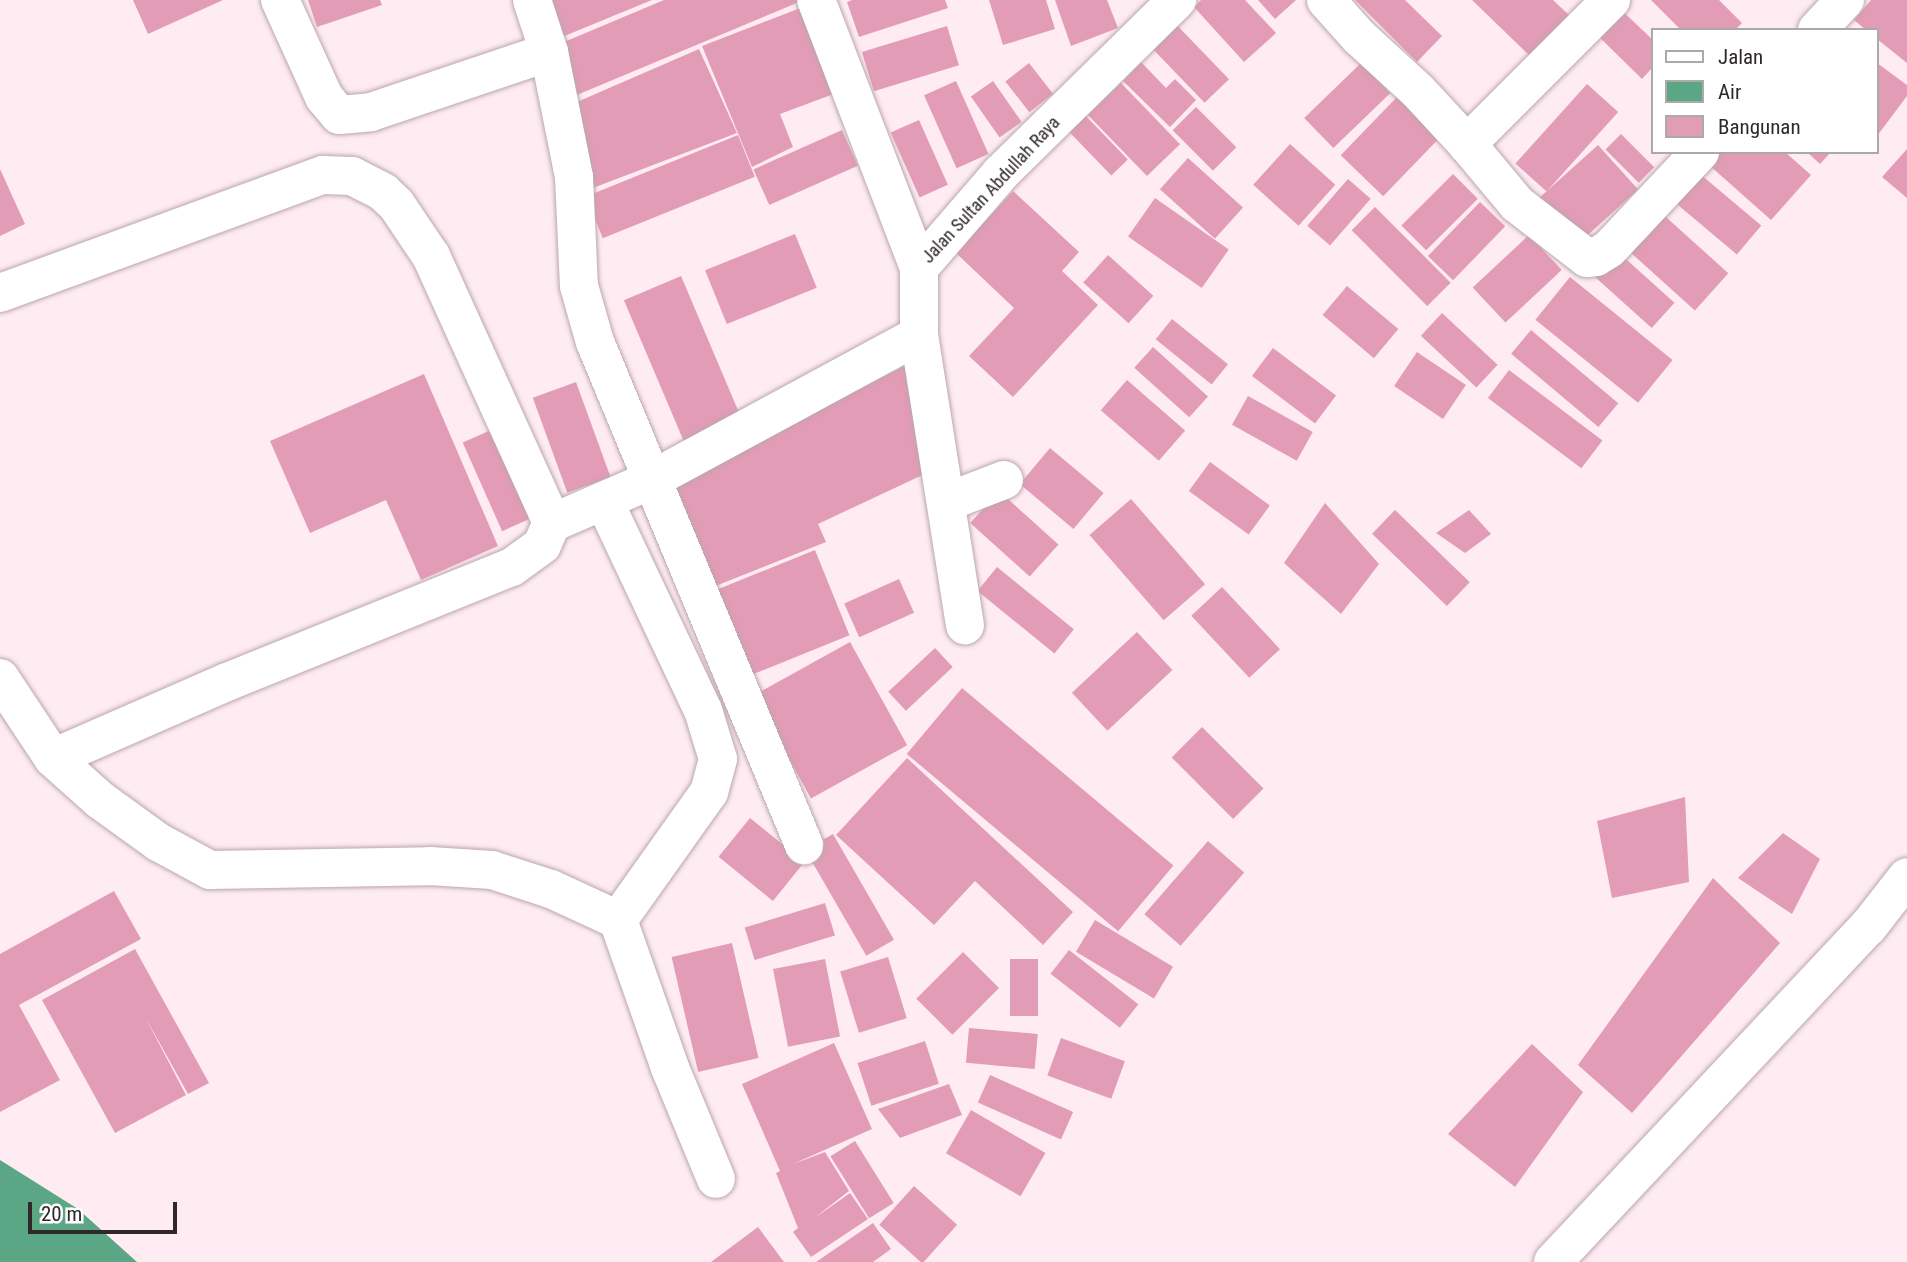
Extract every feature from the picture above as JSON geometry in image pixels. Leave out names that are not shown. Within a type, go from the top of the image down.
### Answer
[{"type":"street","points":[[280,0],[324,97],[339,115],[371,112],[549,52]]},
{"type":"street","points":[[531,0],[549,52],[574,177],[579,286],[595,342],[804,845]]},
{"type":"street","name":"Jalan Sultan Abdullah Raya","points":[[817,0],[919,268],[1002,173],[1177,0]]},
{"type":"street","points":[[1326,0],[1359,37],[1418,91],[1517,204],[1587,258],[1596,257],[1609,249],[1698,154]]},
{"type":"street","points":[[1467,144],[1611,0]]},
{"type":"street","points":[[1819,28],[1845,0]]},
{"type":"street","points":[[0,293],[323,174],[352,176],[383,192],[396,204],[431,256],[552,523]]},
{"type":"street","points":[[919,268],[919,335],[965,625]]},
{"type":"street","points":[[54,758],[227,682],[512,567],[542,545],[552,523],[653,479],[919,335]]},
{"type":"street","points":[[947,502],[1004,480]]},
{"type":"street","points":[[604,501],[703,710],[718,759],[709,792],[618,920]]},
{"type":"street","points":[[0,678],[54,758],[110,807],[158,842],[210,870],[430,866],[492,870],[551,889],[618,920],[670,1068],[716,1179]]},
{"type":"street","points":[[1553,1262],[1868,927],[1907,877]]},
{"type":"water","points":[[0,1160],[78,1209],[137,1262],[0,1262]]},
{"type":"building","points":[[133,0],[223,0],[148,34]]},
{"type":"building","points":[[308,0],[380,0],[382,5],[317,27]]},
{"type":"building","points":[[547,0],[652,0],[562,37]]},
{"type":"building","points":[[664,0],[804,0],[572,97],[564,42]]},
{"type":"building","points":[[945,0],[948,8],[859,37],[847,2]]},
{"type":"building","points":[[989,0],[1046,0],[1055,29],[1003,45]]},
{"type":"building","points":[[1055,0],[1107,0],[1118,28],[1071,46]]},
{"type":"building","points":[[1201,0],[1245,0],[1276,33],[1244,62],[1194,7]]},
{"type":"building","points":[[1258,0],[1296,0],[1275,19]]},
{"type":"building","points":[[1355,0],[1405,0],[1442,36],[1417,62]]},
{"type":"building","points":[[1472,0],[1553,0],[1570,16],[1531,57]]},
{"type":"building","points":[[1651,0],[1719,0],[1742,23],[1737,28],[1679,28]]},
{"type":"building","points":[[1871,0],[1907,0],[1907,63],[1879,41],[1879,28],[1864,28],[1854,20]]},
{"type":"building","points":[[1616,5],[1652,39],[1652,68],[1642,79],[1592,30]]},
{"type":"building","points":[[803,7],[839,92],[780,114],[793,147],[752,167],[702,46]]},
{"type":"building","points":[[1170,18],[1229,79],[1205,103],[1146,42]]},
{"type":"building","points":[[947,26],[959,65],[874,91],[862,52]]},
{"type":"building","points":[[699,49],[737,133],[585,191],[570,105]]},
{"type":"building","points":[[1141,62],[1166,88],[1175,79],[1196,100],[1170,127],[1123,81]]},
{"type":"building","points":[[1029,63],[1053,94],[1029,112],[1005,81]]},
{"type":"building","points":[[1361,63],[1390,93],[1333,148],[1304,118]]},
{"type":"building","points":[[1879,64],[1907,85],[1907,96],[1879,133]]},
{"type":"building","points":[[956,81],[989,154],[957,168],[924,95]]},
{"type":"building","points":[[993,81],[1022,122],[1000,137],[971,96]]},
{"type":"building","points":[[1121,83],[1180,144],[1147,176],[1088,115]]},
{"type":"building","points":[[1587,84],[1618,112],[1547,192],[1515,164]]},
{"type":"building","points":[[1397,97],[1439,138],[1383,196],[1341,155]]},
{"type":"building","points":[[1196,107],[1236,147],[1213,171],[1173,130]]},
{"type":"building","points":[[1082,112],[1128,159],[1111,175],[1065,128]]},
{"type":"building","points":[[919,120],[948,185],[920,197],[891,133]]},
{"type":"building","points":[[842,130],[858,166],[769,205],[753,169]]},
{"type":"building","points":[[1621,134],[1654,167],[1639,183],[1605,150]]},
{"type":"building","points":[[738,135],[755,177],[603,238],[586,196]]},
{"type":"building","points":[[1290,144],[1335,185],[1299,226],[1253,185]]},
{"type":"building","points":[[1598,145],[1638,190],[1577,244],[1537,200]]},
{"type":"building","points":[[1907,149],[1907,198],[1882,177]]},
{"type":"building","points":[[1718,154],[1787,154],[1811,175],[1771,220],[1709,165]]},
{"type":"building","points":[[1809,154],[1829,154],[1820,164]]},
{"type":"building","points":[[1188,158],[1243,208],[1215,239],[1160,189]]},
{"type":"building","points":[[0,169],[25,224],[0,236]]},
{"type":"building","points":[[1453,174],[1478,199],[1426,250],[1401,226]]},
{"type":"building","points":[[1700,174],[1761,225],[1737,255],[1676,203]]},
{"type":"building","points":[[1348,179],[1371,199],[1330,245],[1307,226]]},
{"type":"building","points":[[1013,191],[1079,252],[1062,271],[1098,305],[1013,397],[969,356],[1014,308],[956,253]]},
{"type":"building","points":[[1155,198],[1229,250],[1202,288],[1128,237]]},
{"type":"building","points":[[1480,202],[1505,226],[1453,280],[1428,256]]},
{"type":"building","points":[[1375,207],[1451,283],[1427,306],[1352,230]]},
{"type":"building","points":[[1657,209],[1728,273],[1695,310],[1624,246]]},
{"type":"building","points":[[795,234],[817,288],[727,324],[705,270]]},
{"type":"building","points":[[1529,235],[1562,270],[1505,323],[1473,288]]},
{"type":"building","points":[[1618,252],[1674,303],[1652,328],[1595,277]]},
{"type":"building","points":[[1108,255],[1153,296],[1129,323],[1083,282]]},
{"type":"building","points":[[681,276],[741,418],[684,442],[624,300]]},
{"type":"building","points":[[1570,277],[1673,360],[1638,403],[1535,320]]},
{"type":"building","points":[[1347,286],[1398,329],[1374,358],[1323,315]]},
{"type":"building","points":[[1442,313],[1498,365],[1476,388],[1421,336]]},
{"type":"building","points":[[1172,319],[1228,364],[1212,385],[1156,339]]},
{"type":"building","points":[[1531,330],[1618,403],[1598,427],[1511,354]]},
{"type":"building","points":[[1153,347],[1208,397],[1189,417],[1134,368]]},
{"type":"building","points":[[1273,348],[1336,396],[1315,423],[1252,376]]},
{"type":"building","points":[[1417,352],[1466,385],[1443,419],[1394,386]]},
{"type":"building","points":[[911,363],[931,471],[818,524],[826,542],[708,589],[667,482]]},
{"type":"building","points":[[1509,370],[1602,440],[1581,468],[1488,398]]},
{"type":"building","points":[[424,374],[498,546],[421,580],[386,500],[310,533],[270,441]]},
{"type":"building","points":[[1127,380],[1185,431],[1159,461],[1101,410]]},
{"type":"building","points":[[576,382],[611,477],[567,493],[533,398]]},
{"type":"building","points":[[1248,396],[1313,432],[1297,461],[1232,425]]},
{"type":"building","points":[[491,430],[530,519],[502,531],[463,443]]},
{"type":"building","points":[[1050,448],[1104,493],[1073,529],[1020,484]]},
{"type":"building","points":[[1210,462],[1270,505],[1249,535],[1189,491]]},
{"type":"building","points":[[999,491],[1058,545],[1030,576],[970,523]]},
{"type":"building","points":[[1131,499],[1205,584],[1164,620],[1089,535]]},
{"type":"building","points":[[1325,503],[1379,564],[1341,614],[1284,563]]},
{"type":"building","points":[[1395,510],[1470,582],[1447,606],[1372,534]]},
{"type":"building","points":[[1469,510],[1491,534],[1465,553],[1436,533]]},
{"type":"building","points":[[815,550],[849,635],[746,677],[711,592]]},
{"type":"building","points":[[997,567],[1074,629],[1054,653],[977,591]]},
{"type":"building","points":[[899,579],[914,613],[859,637],[844,603]]},
{"type":"building","points":[[1222,587],[1280,649],[1249,678],[1191,616]]},
{"type":"building","points":[[1137,632],[1172,670],[1107,731],[1072,693]]},
{"type":"building","points":[[850,642],[907,745],[811,799],[754,695]]},
{"type":"building","points":[[935,648],[953,667],[906,711],[888,692]]},
{"type":"building","points":[[962,688],[1173,865],[1118,931],[907,754]]},
{"type":"building","points":[[1202,727],[1264,789],[1233,819],[1172,757]]},
{"type":"building","points":[[907,758],[1073,912],[1043,945],[975,881],[934,925],[836,835]]},
{"type":"building","points":[[1685,797],[1689,882],[1612,898],[1597,821]]},
{"type":"building","points":[[750,818],[804,862],[773,901],[719,857]]},
{"type":"building","points":[[1783,833],[1820,859],[1792,914],[1738,878]]},
{"type":"building","points":[[833,834],[894,940],[866,956],[805,850]]},
{"type":"building","points":[[1208,841],[1244,872],[1181,946],[1144,914]]},
{"type":"building","points":[[1713,878],[1780,943],[1632,1113],[1578,1065]]},
{"type":"building","points":[[114,891],[141,939],[19,1005],[60,1080],[0,1112],[0,954]]},
{"type":"building","points":[[825,903],[835,936],[755,960],[745,928]]},
{"type":"building","points":[[1095,920],[1173,967],[1154,999],[1076,952]]},
{"type":"building","points":[[732,943],[759,1058],[698,1072],[672,957]]},
{"type":"building","points":[[135,949],[209,1083],[188,1094],[144,1015],[186,1095],[115,1133],[42,1000]]},
{"type":"building","points":[[1069,950],[1138,1004],[1120,1028],[1051,974]]},
{"type":"building","points":[[963,952],[999,988],[952,1035],[916,999]]},
{"type":"building","points":[[888,957],[907,1018],[859,1033],[840,972]]},
{"type":"building","points":[[825,959],[840,1037],[788,1047],[773,969]]},
{"type":"building","points":[[1010,959],[1038,959],[1038,1016],[1010,1016]]},
{"type":"building","points":[[969,1028],[1038,1034],[1035,1069],[966,1063]]},
{"type":"building","points":[[1061,1038],[1125,1061],[1111,1099],[1047,1076]]},
{"type":"building","points":[[925,1041],[939,1084],[871,1106],[857,1063]]},
{"type":"building","points":[[834,1043],[872,1129],[793,1164],[825,1152],[849,1191],[813,1219],[850,1193],[868,1219],[811,1257],[793,1232],[798,1228],[776,1173],[780,1171],[742,1084]]},
{"type":"building","points":[[1532,1044],[1583,1092],[1515,1187],[1448,1134]]},
{"type":"building","points":[[990,1075],[1073,1112],[1061,1139],[978,1102]]},
{"type":"building","points":[[949,1084],[962,1115],[900,1138],[878,1109]]},
{"type":"building","points":[[971,1110],[1045,1153],[1020,1196],[946,1153]]},
{"type":"building","points":[[855,1141],[894,1203],[869,1218],[830,1156]]},
{"type":"building","points":[[914,1186],[957,1225],[921,1262],[879,1225]]},
{"type":"building","points":[[873,1223],[891,1249],[873,1262],[816,1262]]},
{"type":"building","points":[[758,1227],[784,1262],[711,1262]]}]
